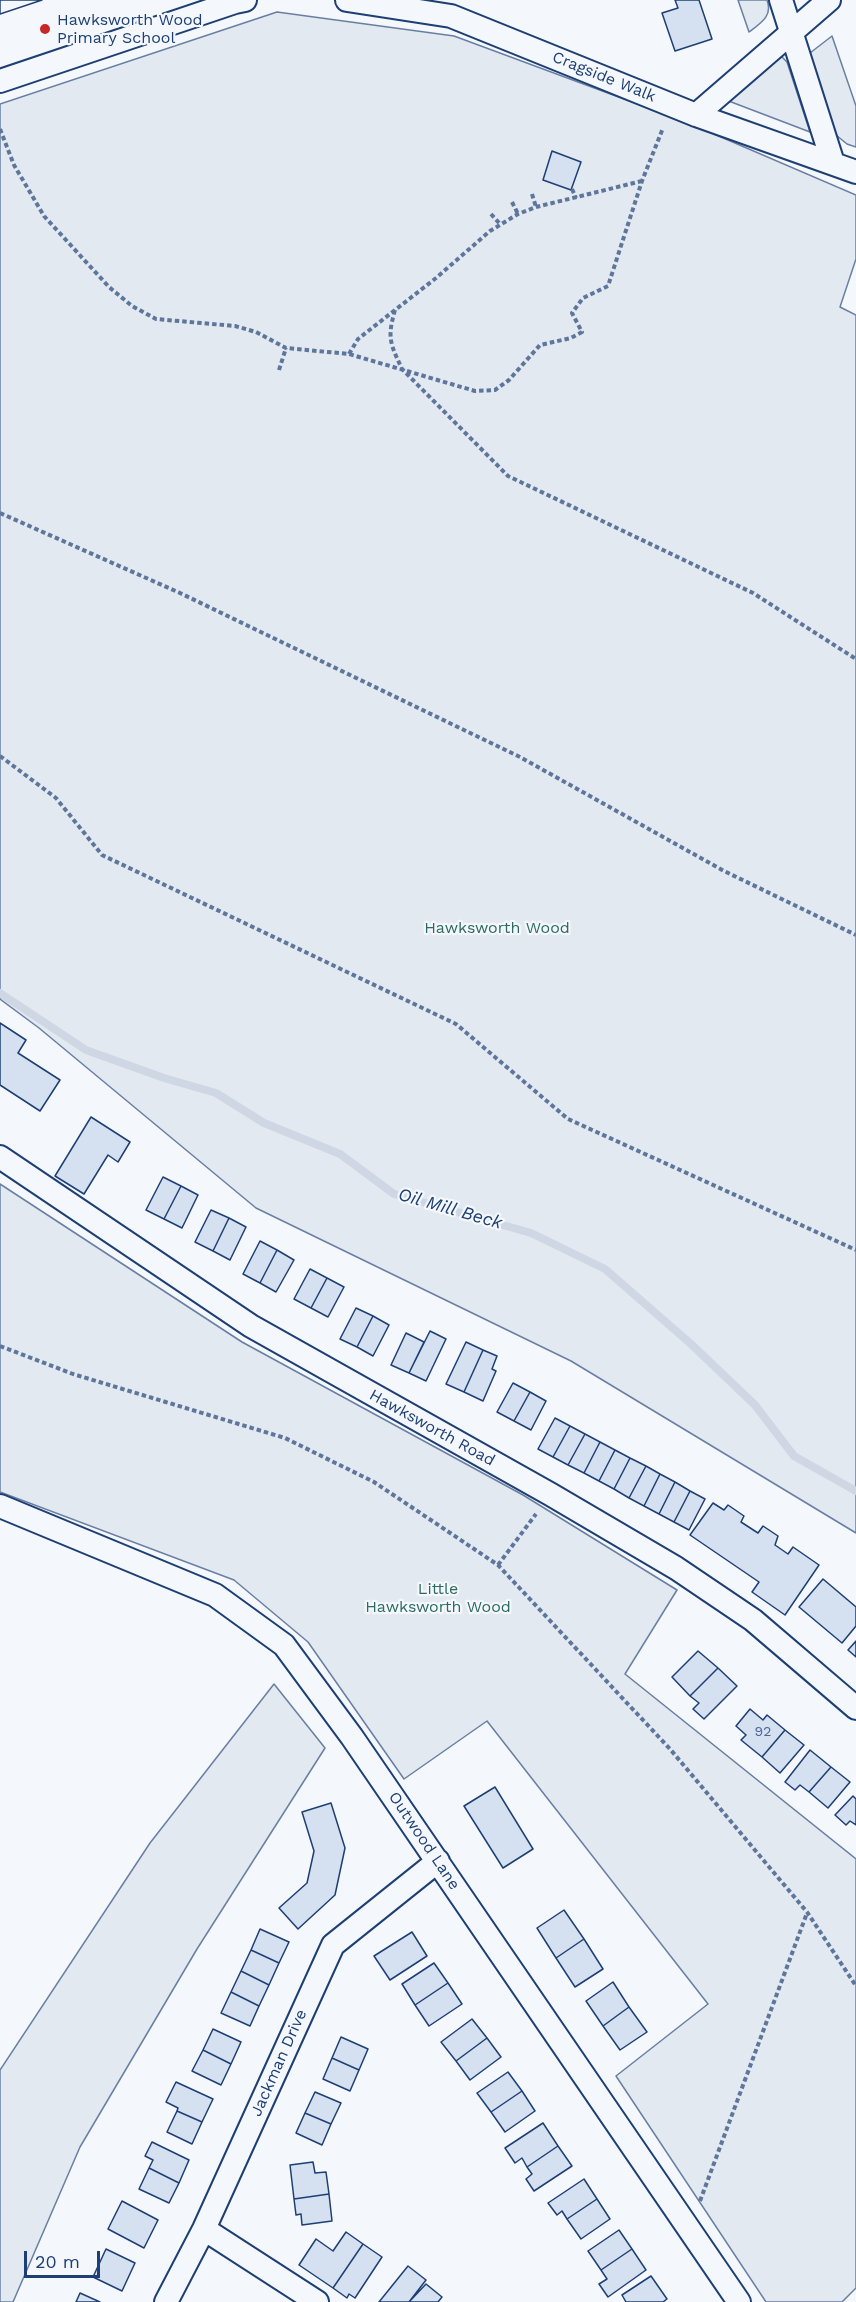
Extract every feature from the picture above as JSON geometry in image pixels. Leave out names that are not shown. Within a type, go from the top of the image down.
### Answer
[{"type":"street","points":[[0,81],[245,0]]},
{"type":"street","name":"Cragside Walk","points":[[346,0],[451,16],[696,115],[856,172]]},
{"type":"street","points":[[781,0],[833,163]]},
{"type":"street","points":[[696,115],[828,0]]},
{"type":"street","name":"Hawksworth Road","points":[[0,1157],[251,1326],[550,1494],[676,1568],[753,1620],[856,1708]]},
{"type":"street","name":"Outwood Lane","points":[[0,1506],[215,1595],[284,1645],[352,1737],[739,2302]]},
{"type":"street","name":"Jackman Drive","points":[[166,2302],[204,2229],[333,1945],[438,1862]]},
{"type":"street","points":[[204,2229],[317,2302]]},
{"type":"path","points":[[0,129],[14,165],[44,216],[109,287],[132,306],[156,319],[246,329],[272,339],[286,348],[349,354],[475,391],[495,390],[509,380],[540,345],[571,338],[582,332],[572,313],[583,298],[608,286],[642,181],[672,105]]},
{"type":"path","points":[[349,354],[358,339],[500,224],[536,207],[642,181]]},
{"type":"path","points":[[572,189],[576,198]]},
{"type":"path","points":[[532,194],[536,207]]},
{"type":"path","points":[[512,202],[518,214]]},
{"type":"path","points":[[491,213],[500,224]]},
{"type":"path","points":[[395,310],[389,332],[392,348],[402,369],[508,476],[753,593],[856,659]]},
{"type":"path","points":[[279,370],[286,348]]},
{"type":"path","points":[[0,513],[180,593],[520,757],[724,871],[856,935]]},
{"type":"path","points":[[0,756],[56,798],[102,855],[456,1024],[568,1119],[856,1250]]},
{"type":"path","points":[[0,1346],[73,1374],[285,1438],[374,1482],[498,1565],[670,1749],[807,1912],[856,1986]]},
{"type":"path","points":[[498,1565],[550,1494]]},
{"type":"path","points":[[689,2229],[807,1912]]},
{"type":"green space","points":[[738,0],[767,0],[767,15],[749,32]]},
{"type":"green space","name":"Hawksworth Wood","points":[[277,12],[454,36],[686,122],[856,195],[856,259],[840,307],[856,315],[856,1533],[571,1361],[256,1208],[39,1028],[0,999],[0,104]]},
{"type":"green space","points":[[832,36],[856,106],[856,147],[847,144],[836,135],[810,53]]},
{"type":"green space","points":[[782,57],[787,62],[810,132],[726,100],[774,59]]},
{"type":"green space","name":"Little Hawksworth Wood","points":[[0,1184],[242,1342],[523,1495],[677,1590],[625,1674],[856,1859],[856,2288],[842,2302],[766,2302],[616,2076],[708,2004],[487,1721],[404,1779],[308,1642],[234,1580],[0,1492]]},
{"type":"green space","points":[[274,1684],[325,1748],[197,1949],[80,2147],[13,2302],[0,2302],[0,2070],[150,1843]]},
{"type":"building","points":[[0,0],[42,0],[0,14]]},
{"type":"building","points":[[0,0],[42,0],[0,14]]},
{"type":"building","points":[[675,0],[699,0],[712,39],[675,51],[662,13],[678,8]]},
{"type":"building","points":[[552,151],[581,162],[571,190],[543,180]]},
{"type":"building","points":[[0,1023],[26,1040],[18,1053],[60,1080],[40,1111],[0,1085]]},
{"type":"building","points":[[91,1117],[130,1142],[118,1162],[108,1155],[84,1194],[55,1176]]},
{"type":"building","points":[[163,1177],[181,1186],[164,1219],[146,1210]]},
{"type":"building","points":[[181,1186],[198,1195],[182,1228],[164,1219]]},
{"type":"building","points":[[211,1210],[229,1218],[213,1251],[195,1242]]},
{"type":"building","points":[[229,1218],[246,1227],[230,1260],[213,1251]]},
{"type":"building","points":[[260,1241],[277,1250],[260,1283],[243,1274]]},
{"type":"building","points":[[277,1250],[294,1260],[276,1292],[260,1283]]},
{"type":"building","points":[[310,1269],[327,1278],[311,1308],[294,1299]]},
{"type":"building","points":[[327,1278],[344,1287],[328,1317],[311,1308]]},
{"type":"building","points":[[356,1308],[373,1316],[357,1347],[340,1339]]},
{"type":"building","points":[[373,1316],[389,1325],[373,1356],[357,1347]]},
{"type":"building","points":[[430,1331],[446,1339],[426,1381],[409,1373]]},
{"type":"building","points":[[406,1333],[424,1342],[409,1373],[391,1365]]},
{"type":"building","points":[[466,1342],[483,1350],[464,1392],[446,1384]]},
{"type":"building","points":[[483,1350],[497,1356],[492,1369],[496,1371],[483,1401],[464,1392]]},
{"type":"building","points":[[513,1383],[530,1392],[514,1421],[497,1412]]},
{"type":"building","points":[[530,1392],[546,1401],[531,1430],[514,1421]]},
{"type":"building","points":[[555,1418],[570,1426],[553,1457],[538,1449]]},
{"type":"building","points":[[570,1426],[585,1434],[568,1465],[553,1457]]},
{"type":"building","points":[[585,1434],[600,1442],[584,1473],[568,1465]]},
{"type":"building","points":[[600,1442],[615,1450],[599,1481],[584,1473]]},
{"type":"building","points":[[615,1450],[630,1458],[614,1489],[599,1481]]},
{"type":"building","points":[[630,1458],[646,1466],[629,1498],[614,1489]]},
{"type":"building","points":[[646,1466],[660,1474],[644,1506],[629,1498]]},
{"type":"building","points":[[660,1474],[675,1482],[659,1514],[644,1506]]},
{"type":"building","points":[[675,1482],[690,1491],[674,1522],[659,1514]]},
{"type":"building","points":[[690,1491],[705,1499],[689,1530],[674,1522]]},
{"type":"building","points":[[713,1503],[724,1510],[728,1505],[744,1516],[741,1522],[758,1533],[763,1526],[778,1536],[775,1545],[788,1554],[793,1547],[819,1565],[785,1615],[752,1592],[759,1582],[690,1535]]},
{"type":"building","points":[[823,1579],[856,1607],[856,1626],[842,1643],[799,1607]]},
{"type":"building","points":[[856,1641],[856,1657],[848,1650]]},
{"type":"building","points":[[698,1651],[718,1668],[690,1696],[672,1677]]},
{"type":"building","points":[[718,1668],[737,1686],[704,1719],[693,1709],[699,1703],[690,1696]]},
{"type":"building","points":[[750,1709],[763,1720],[767,1715],[785,1730],[762,1757],[741,1740],[746,1735],[736,1726]]},
{"type":"building","points":[[785,1730],[804,1745],[780,1773],[762,1757]]},
{"type":"building","points":[[810,1750],[831,1767],[809,1792],[800,1785],[795,1790],[785,1782]]},
{"type":"building","points":[[831,1767],[850,1782],[828,1808],[809,1792]]},
{"type":"building","points":[[495,1787],[533,1849],[503,1868],[464,1806]]},
{"type":"building","points":[[853,1796],[856,1799],[856,1825],[850,1821],[846,1825],[835,1815]]},
{"type":"building","points":[[331,1803],[345,1848],[335,1895],[298,1929],[279,1908],[307,1883],[314,1851],[302,1812]]},
{"type":"building","points":[[564,1910],[584,1939],[556,1958],[537,1928]]},
{"type":"building","points":[[260,1929],[289,1942],[279,1963],[251,1950]]},
{"type":"building","points":[[412,1932],[427,1956],[390,1980],[374,1956]]},
{"type":"building","points":[[584,1939],[603,1969],[575,1987],[556,1958]]},
{"type":"building","points":[[251,1950],[279,1963],[269,1985],[241,1971]]},
{"type":"building","points":[[434,1963],[448,1983],[415,2005],[402,1984]]},
{"type":"building","points":[[241,1971],[269,1985],[259,2006],[231,1992]]},
{"type":"building","points":[[613,1982],[629,2007],[603,2026],[586,2001]]},
{"type":"building","points":[[448,1983],[462,2004],[429,2026],[415,2005]]},
{"type":"building","points":[[231,1992],[259,2006],[250,2026],[221,2013]]},
{"type":"building","points":[[629,2007],[647,2032],[620,2050],[603,2026]]},
{"type":"building","points":[[472,2019],[487,2038],[456,2061],[441,2042]]},
{"type":"building","points":[[213,2029],[241,2042],[231,2064],[203,2050]]},
{"type":"building","points":[[341,2037],[368,2049],[359,2070],[332,2058]]},
{"type":"building","points":[[487,2038],[501,2057],[470,2080],[456,2061]]},
{"type":"building","points":[[203,2050],[231,2064],[221,2085],[192,2071]]},
{"type":"building","points":[[332,2058],[359,2070],[350,2091],[323,2079]]},
{"type":"building","points":[[508,2072],[522,2091],[491,2112],[477,2093]]},
{"type":"building","points":[[176,2082],[213,2099],[202,2122],[177,2111],[178,2108],[166,2102]]},
{"type":"building","points":[[522,2091],[535,2111],[505,2132],[491,2112]]},
{"type":"building","points":[[315,2092],[341,2103],[331,2124],[305,2113]]},
{"type":"building","points":[[177,2111],[202,2122],[192,2144],[167,2132]]},
{"type":"building","points":[[305,2113],[331,2124],[322,2145],[296,2133]]},
{"type":"building","points":[[543,2123],[558,2146],[527,2167],[522,2158],[515,2163],[505,2148]]},
{"type":"building","points":[[152,2142],[189,2160],[179,2183],[149,2168],[153,2160],[145,2156]]},
{"type":"building","points":[[558,2146],[572,2166],[534,2191],[526,2179],[532,2174],[527,2167]]},
{"type":"building","points":[[313,2162],[315,2173],[326,2172],[329,2194],[294,2199],[290,2165]]},
{"type":"building","points":[[149,2168],[179,2183],[169,2203],[139,2189]]},
{"type":"building","points":[[584,2179],[597,2199],[567,2219],[562,2211],[557,2215],[548,2203]]},
{"type":"building","points":[[329,2194],[332,2221],[302,2225],[301,2214],[296,2215],[294,2199]]},
{"type":"building","points":[[597,2199],[610,2219],[581,2239],[567,2219]]},
{"type":"building","points":[[122,2201],[158,2220],[144,2248],[108,2229]]},
{"type":"building","points":[[619,2230],[632,2249],[601,2270],[588,2251]]},
{"type":"building","points":[[346,2232],[363,2244],[333,2288],[299,2265],[316,2239],[333,2251]]},
{"type":"building","points":[[363,2244],[382,2257],[355,2298],[349,2294],[347,2298],[333,2288]]},
{"type":"building","points":[[106,2249],[135,2263],[122,2291],[93,2277]]},
{"type":"building","points":[[632,2249],[646,2270],[608,2297],[599,2284],[607,2279],[601,2270]]},
{"type":"building","points":[[408,2266],[426,2280],[409,2302],[379,2302]]},
{"type":"building","points":[[651,2276],[667,2299],[663,2302],[626,2302],[622,2295]]},
{"type":"building","points":[[426,2284],[442,2297],[438,2302],[409,2302]]},
{"type":"building","points":[[80,2293],[100,2302],[76,2302]]},
{"type":"waterway","name":"Oil Mill Beck","points":[[0,993],[86,1050],[164,1078],[216,1093],[264,1123],[340,1154],[394,1194],[531,1233],[605,1269],[691,1344],[755,1405],[794,1456],[856,1491]]},
{"type":"place","name":"Hawksworth Wood Primary School","points":[[45,29]]}]
